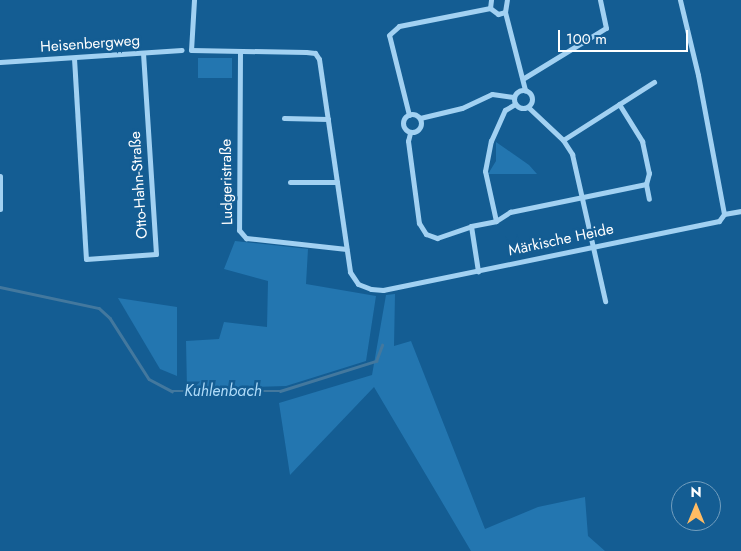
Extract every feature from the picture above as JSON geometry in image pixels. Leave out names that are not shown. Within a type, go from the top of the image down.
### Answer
[{"type":"street","points":[[194,0],[191,50],[315,53],[319,60],[346,249]]},
{"type":"street","points":[[490,8],[491,0]]},
{"type":"street","points":[[507,0],[505,12],[526,90],[531,94],[528,108]]},
{"type":"street","points":[[524,78],[606,28],[600,0]]},
{"type":"street","points":[[680,0],[698,75],[724,214]]},
{"type":"street","points":[[409,115],[389,35],[399,26],[490,8],[498,14],[505,12]]},
{"type":"street","name":"Heisenbergweg","points":[[0,62],[182,50]]},
{"type":"street","name":"Ludgeristraße","points":[[240,52],[239,230],[246,238],[346,249]]},
{"type":"street","name":"Otto-Hahn-Straße","points":[[74,58],[86,259],[156,254],[143,53]]},
{"type":"street","points":[[563,140],[654,82]]},
{"type":"street","points":[[409,115],[420,118],[462,108],[492,94],[514,97],[526,90]]},
{"type":"street","points":[[514,97],[515,104]]},
{"type":"street","points":[[496,221],[485,171],[498,126],[505,110],[515,104],[528,108],[563,140],[572,154],[605,301]]},
{"type":"street","points":[[618,104],[642,141],[649,173],[646,184],[649,200]]},
{"type":"street","points":[[409,115],[403,122],[410,133]]},
{"type":"street","points":[[284,118],[328,119]]},
{"type":"street","points":[[420,118],[422,125],[410,133],[408,141],[419,223],[426,234],[446,236],[471,226],[496,221],[510,212],[646,184]]},
{"type":"street","points":[[0,176],[0,209]]},
{"type":"street","points":[[290,182],[337,182]]},
{"type":"street","name":"Märkische Heide","points":[[346,249],[353,279],[371,289],[383,290],[718,221],[724,214],[741,211]]},
{"type":"street","points":[[471,226],[478,271]]},
{"type":"shaded area","points":[[198,58],[232,58],[232,78],[198,78]]},
{"type":"shaded area","points":[[496,142],[529,165],[537,174],[488,174],[496,161]]},
{"type":"shaded area","points":[[235,241],[308,249],[306,284],[376,296],[366,361],[286,386],[187,389],[186,341],[219,339],[224,322],[267,327],[268,281],[224,269]]},
{"type":"shaded area","points":[[395,294],[394,346],[411,341],[485,529],[538,507],[585,497],[588,536],[605,551],[471,551],[374,387],[290,475],[279,403],[372,375],[386,295]]},
{"type":"shaded area","points":[[118,298],[177,307],[177,376],[160,369]]},
{"type":"waterway","name":"Kuhlenbach","points":[[0,287],[99,308],[110,318],[149,379],[172,391],[280,391],[376,361],[382,345]]}]
